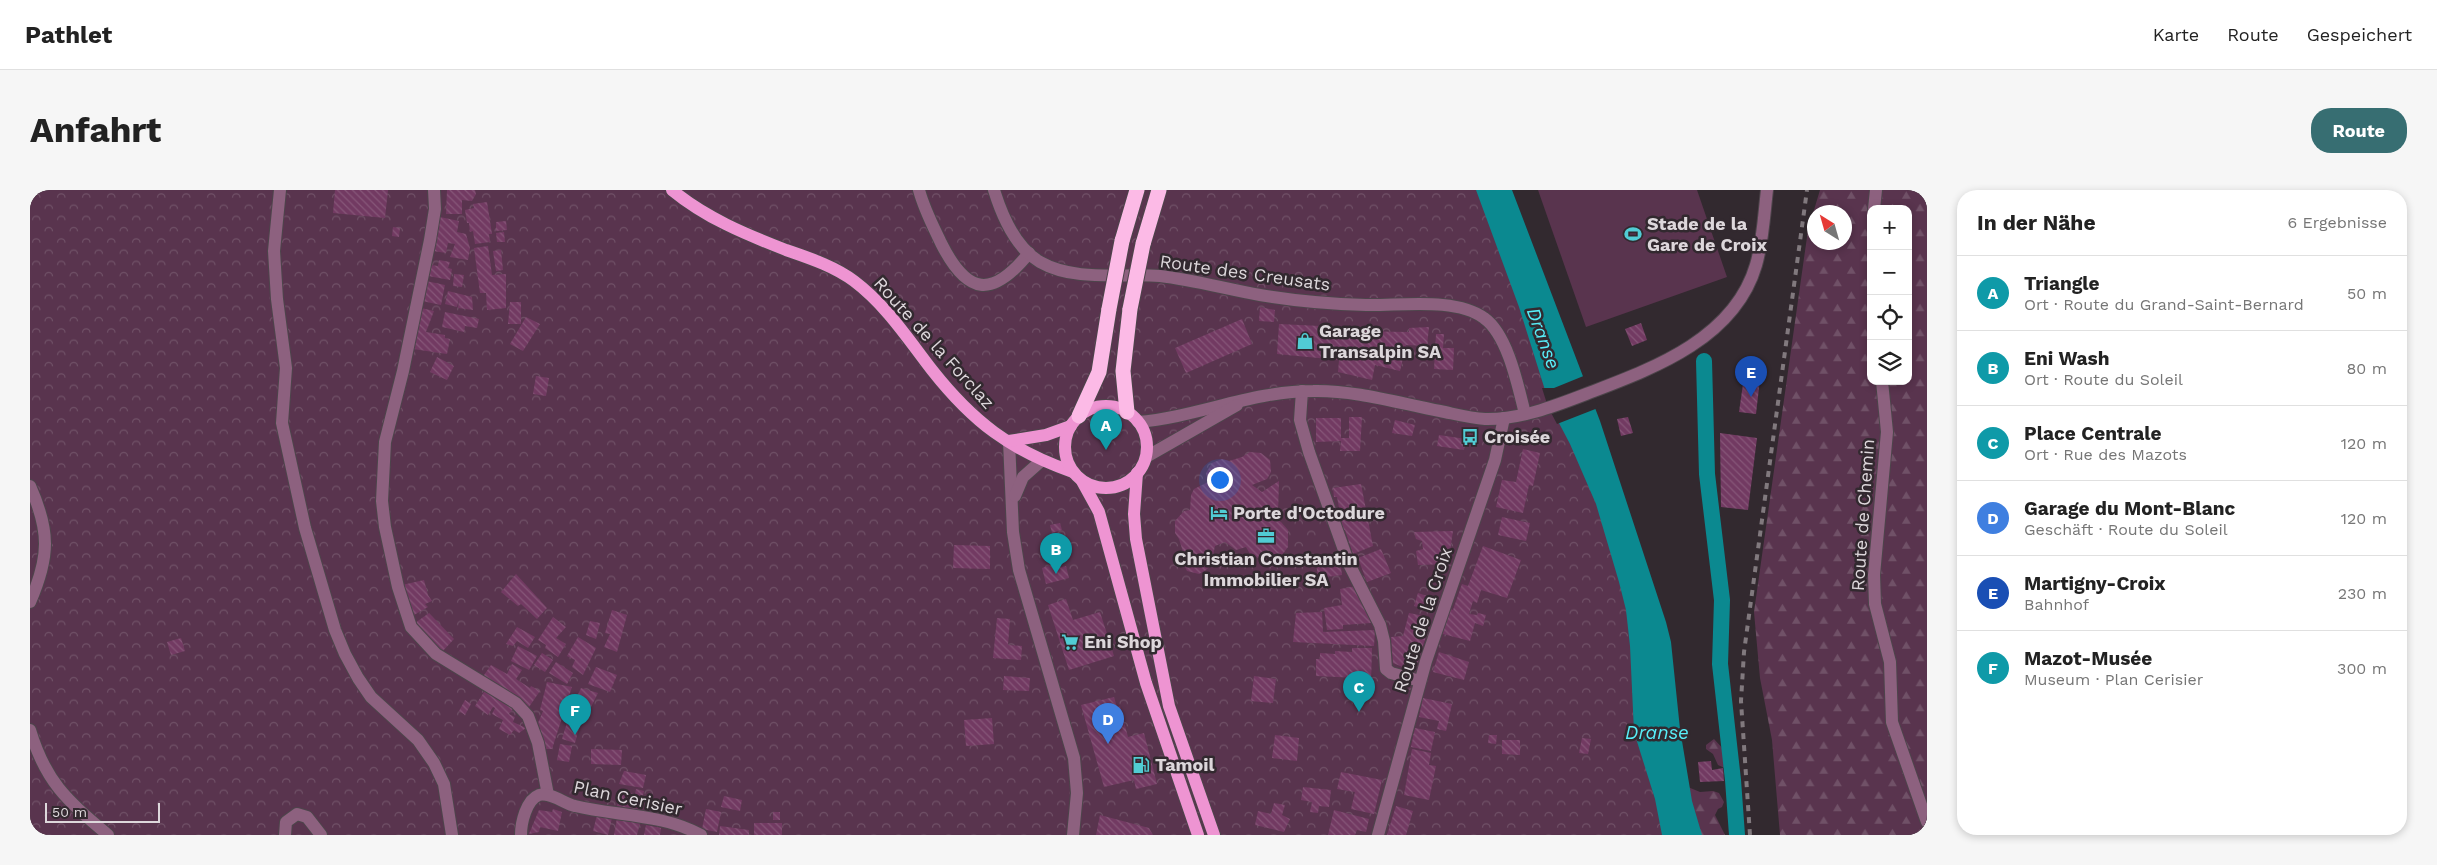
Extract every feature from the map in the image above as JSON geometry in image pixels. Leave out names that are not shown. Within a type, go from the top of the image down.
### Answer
[{"type":"highway","points":[[1075,421],[1099,372],[1108,309],[1122,241],[1137,190]]},
{"type":"highway","points":[[1132,417],[1123,371],[1130,309],[1143,244],[1159,190]]},
{"type":"main road","name":"Route de la Forclaz","points":[[672,190],[691,205],[716,220],[816,260],[854,281],[894,320],[959,402],[986,427],[1025,453],[1078,476]]},
{"type":"main road","points":[[1009,441],[1046,435],[1075,421],[1092,409],[1100,407],[1114,407],[1132,417],[1146,438],[1146,457],[1137,474],[1134,514],[1136,539],[1169,706],[1214,835]]},
{"type":"main road","points":[[1075,421],[1065,446],[1066,458],[1099,512],[1146,683],[1198,835]]},
{"type":"main road","points":[[1078,476],[1098,487],[1111,488],[1124,484],[1137,474]]},
{"type":"street","points":[[280,190],[274,251],[277,299],[286,368],[282,423],[305,528],[335,630],[348,661],[371,697],[418,740],[434,763],[444,784],[452,835]]},
{"type":"street","name":"Plan Cerisier","points":[[434,190],[435,209],[430,240],[403,371],[385,442],[382,501],[385,528],[398,587],[411,627],[444,660],[516,703],[528,716],[538,743],[542,796],[578,807],[651,818],[678,825],[701,835]]},
{"type":"street","points":[[918,190],[928,216],[949,258],[961,275],[971,283],[988,284],[1004,280],[1029,253]]},
{"type":"street","name":"Route des Creusats","points":[[994,190],[1011,230],[1029,253],[1053,268],[1078,272],[1159,276],[1307,302],[1443,306],[1465,309],[1485,318],[1499,335],[1511,366],[1525,414]]},
{"type":"street","points":[[1132,417],[1166,419],[1201,409],[1296,391],[1354,394],[1476,418],[1504,418],[1543,409],[1600,389],[1647,370],[1697,342],[1712,330],[1737,301],[1756,266],[1767,190]]},
{"type":"street","points":[[1874,205],[1876,190]]},
{"type":"street","name":"Route de Chemin","points":[[1882,385],[1886,432],[1874,575],[1875,598],[1890,662],[1892,722],[1927,822]]},
{"type":"street","points":[[1296,391],[1300,420],[1309,452],[1349,564],[1380,625],[1384,641],[1386,668],[1391,673],[1420,681]]},
{"type":"street","points":[[1146,457],[1248,399]]},
{"type":"street","name":"Route de la Croix","points":[[1378,835],[1420,681],[1495,460],[1504,418]]},
{"type":"street","points":[[1009,441],[1013,532],[1019,570],[1074,758],[1077,793],[1073,835]]},
{"type":"street","points":[[1013,500],[1022,477],[1041,461]]},
{"type":"street","points":[[30,486],[43,523],[46,547],[43,570],[30,602]]},
{"type":"street","points":[[30,730],[44,766],[54,785],[68,801],[108,835]]},
{"type":"street","points":[[520,835],[526,812],[542,796]]},
{"type":"street","points":[[285,835],[286,822],[297,814],[307,817],[321,835]]},
{"type":"green space","points":[[30,190],[1489,190],[1643,609],[1674,835],[30,835]]},
{"type":"green space","name":"Stade de la Gare de Croix","points":[[1538,190],[1697,190],[1727,277],[1586,327]]},
{"type":"green space","points":[[1820,190],[1927,190],[1927,835],[1780,835],[1772,740],[1760,678],[1754,612],[1807,237],[1807,250],[1852,250],[1852,205],[1816,205]]},
{"type":"green space","points":[[1714,739],[1725,751],[1733,744],[1736,748],[1734,765],[1740,835],[1734,835],[1729,770],[1718,765],[1713,754],[1706,749],[1706,745]]},
{"type":"green space","points":[[1683,785],[1700,792],[1713,791],[1719,793],[1724,802],[1715,815],[1725,835],[1689,835]]},
{"type":"water","name":"Dranse","points":[[1476,190],[1512,190],[1600,421],[1671,642],[1680,729],[1692,801],[1702,835],[1662,835],[1655,799],[1634,732],[1630,646],[1626,610],[1619,582],[1596,504],[1570,444],[1550,406],[1519,307]]},
{"type":"pier","points":[[1586,375],[1598,408],[1557,424],[1548,407],[1542,388],[1554,388]]},
{"type":"building","points":[[335,190],[388,190],[385,218],[333,213]]},
{"type":"building","points":[[447,190],[475,190],[476,194],[472,201],[462,200],[462,214],[446,214]]},
{"type":"building","points":[[487,202],[492,234],[489,234],[490,242],[475,244],[473,231],[470,232],[469,223],[467,223],[465,210],[474,208],[473,204]]},
{"type":"building","points":[[440,217],[459,221],[457,232],[466,234],[470,248],[468,260],[450,257],[455,244],[448,243],[446,253],[433,251]]},
{"type":"building","points":[[506,221],[507,230],[496,231],[496,222]]},
{"type":"building","points":[[393,227],[400,228],[399,237],[392,236]]},
{"type":"building","points":[[504,232],[505,242],[497,242],[496,233]]},
{"type":"building","points":[[488,246],[492,275],[506,274],[506,308],[487,310],[486,293],[480,293],[474,248]]},
{"type":"building","points":[[501,250],[503,270],[496,271],[493,251]]},
{"type":"building","points":[[439,260],[450,262],[448,268],[452,269],[450,280],[428,276],[431,265],[438,266]]},
{"type":"building","points":[[454,274],[464,275],[462,287],[453,286]]},
{"type":"building","points":[[426,281],[445,285],[441,305],[422,301]]},
{"type":"building","points":[[448,291],[472,297],[473,310],[458,308],[459,298],[457,307],[445,304]]},
{"type":"building","points":[[510,302],[521,302],[521,324],[508,324]]},
{"type":"building","points":[[1260,307],[1275,310],[1274,322],[1259,321]]},
{"type":"building","points":[[421,308],[434,311],[426,332],[445,335],[445,338],[450,339],[447,354],[413,349]]},
{"type":"building","points":[[445,312],[479,319],[477,328],[465,326],[464,332],[442,327]]},
{"type":"building","points":[[526,317],[540,324],[523,351],[510,344]]},
{"type":"building","points":[[1242,319],[1252,344],[1186,373],[1175,348]]},
{"type":"building","points":[[1641,323],[1647,340],[1632,346],[1625,329]]},
{"type":"building","points":[[1279,324],[1341,327],[1341,331],[1409,332],[1409,328],[1429,327],[1427,346],[1406,345],[1400,371],[1375,365],[1372,380],[1338,372],[1339,360],[1277,354]]},
{"type":"building","points":[[1436,334],[1444,334],[1443,348],[1454,348],[1453,370],[1434,369]]},
{"type":"building","points":[[437,357],[454,366],[447,380],[430,372]]},
{"type":"building","points":[[536,376],[549,378],[546,396],[533,394]]},
{"type":"building","points":[[1744,377],[1760,379],[1756,414],[1739,412]]},
{"type":"building","points":[[1349,417],[1362,417],[1360,451],[1340,451],[1341,441],[1316,442],[1316,418],[1341,418],[1341,438],[1349,438]]},
{"type":"building","points":[[1628,417],[1633,433],[1621,436],[1617,419]]},
{"type":"building","points":[[1395,420],[1415,425],[1412,436],[1392,433]]},
{"type":"building","points":[[1720,433],[1757,438],[1748,510],[1721,507]]},
{"type":"building","points":[[1439,435],[1466,439],[1464,450],[1437,446]]},
{"type":"building","points":[[1523,449],[1540,453],[1533,486],[1529,485],[1523,513],[1496,507],[1502,480],[1516,482]]},
{"type":"building","name":"Porte d'Octodure","points":[[1250,452],[1261,453],[1270,460],[1271,472],[1267,479],[1252,485],[1262,492],[1279,481],[1278,514],[1257,512],[1265,518],[1272,517],[1281,522],[1288,530],[1288,547],[1282,555],[1274,560],[1265,561],[1250,554],[1246,547],[1236,550],[1225,542],[1215,546],[1211,565],[1206,570],[1199,574],[1187,571],[1181,559],[1183,552],[1175,533],[1175,521],[1184,511],[1190,510],[1191,495],[1194,489],[1208,482],[1206,473],[1212,463],[1222,459],[1229,461]]},
{"type":"building","points":[[1361,484],[1373,546],[1353,554],[1345,530],[1342,530],[1341,508],[1339,508],[1337,497],[1334,497],[1333,488]]},
{"type":"building","points":[[1502,517],[1530,523],[1526,541],[1498,535]]},
{"type":"building","points":[[1060,523],[1062,530],[1052,533],[1050,525]]},
{"type":"building","points":[[1453,531],[1448,564],[1418,565],[1416,551],[1423,549],[1422,541],[1416,539],[1414,532]]},
{"type":"building","points":[[954,545],[990,546],[990,569],[953,568]]},
{"type":"building","points":[[1483,546],[1521,560],[1507,598],[1481,590],[1477,603],[1473,601],[1469,614],[1477,615],[1478,613],[1486,615],[1483,626],[1475,623],[1470,641],[1439,633],[1447,608],[1453,610],[1462,584],[1468,586]]},
{"type":"building","points":[[1381,549],[1391,573],[1367,582],[1358,558]]},
{"type":"building","points":[[1340,560],[1342,575],[1318,578],[1316,562]]},
{"type":"building","points":[[1052,565],[1053,569],[1066,566],[1069,578],[1046,584],[1042,568]]},
{"type":"building","points":[[516,574],[547,608],[537,619],[521,604],[518,606],[501,592]]},
{"type":"building","points":[[424,580],[428,595],[432,601],[425,604],[428,607],[414,615],[407,604],[402,585]]},
{"type":"building","points":[[1358,586],[1371,623],[1343,625],[1343,629],[1327,630],[1324,608],[1342,605],[1340,589]]},
{"type":"building","points":[[1418,593],[1436,599],[1433,611],[1414,606]]},
{"type":"building","points":[[1066,599],[1073,620],[1100,612],[1114,656],[1069,670],[1048,605]]},
{"type":"building","points":[[612,610],[627,615],[617,652],[604,647],[610,634],[605,633]]},
{"type":"building","points":[[1322,612],[1323,632],[1375,630],[1374,646],[1293,642],[1296,613]]},
{"type":"building","points":[[429,613],[454,639],[441,653],[415,623]]},
{"type":"building","points":[[1409,613],[1429,617],[1425,639],[1415,672],[1393,663],[1391,637],[1403,636]]},
{"type":"building","points":[[553,617],[566,627],[556,638],[566,644],[558,657],[545,648],[546,645],[538,640]]},
{"type":"building","points":[[997,618],[1010,619],[1008,645],[1022,646],[1021,660],[993,658]]},
{"type":"building","points":[[590,621],[600,623],[596,639],[586,635]]},
{"type":"building","points":[[517,627],[535,637],[528,648],[517,641],[513,646],[506,644]]},
{"type":"building","points":[[578,637],[596,648],[583,675],[572,667],[575,660],[567,656]]},
{"type":"building","points":[[181,638],[185,651],[171,655],[167,642]]},
{"type":"building","points":[[518,646],[537,656],[529,670],[511,661]]},
{"type":"building","points":[[1352,648],[1372,648],[1371,684],[1357,684],[1358,678],[1316,676],[1316,659],[1320,659],[1320,653],[1335,654],[1335,651],[1352,652]]},
{"type":"building","points":[[1439,652],[1469,662],[1464,680],[1433,672]]},
{"type":"building","points":[[542,653],[553,660],[545,672],[534,665]]},
{"type":"building","points":[[556,662],[573,673],[567,684],[549,673]]},
{"type":"building","points":[[512,664],[522,670],[516,679],[530,688],[531,686],[540,691],[529,707],[482,678],[491,665],[507,674]]},
{"type":"building","points":[[596,667],[617,675],[610,692],[588,684]]},
{"type":"building","points":[[1004,676],[1030,678],[1029,691],[1003,690]]},
{"type":"building","points":[[1254,676],[1276,679],[1273,703],[1251,701]]},
{"type":"building","points":[[547,682],[572,687],[552,749],[546,749],[538,723],[543,711],[540,710]]},
{"type":"building","points":[[581,688],[598,693],[590,709],[573,705]]},
{"type":"building","points":[[486,689],[515,706],[509,714],[515,717],[513,722],[526,728],[519,733],[514,730],[510,735],[499,729],[503,720],[492,714],[495,708],[493,707],[488,715],[475,706]]},
{"type":"building","points":[[1114,697],[1117,707],[1120,706],[1128,737],[1144,733],[1157,784],[1136,789],[1134,780],[1104,787],[1081,705]]},
{"type":"building","points":[[1423,698],[1452,704],[1446,731],[1437,729],[1439,721],[1419,717]]},
{"type":"building","points":[[465,700],[471,704],[465,715],[459,711]]},
{"type":"building","points":[[571,709],[583,713],[575,743],[562,739]]},
{"type":"building","points":[[992,718],[994,744],[966,746],[964,720]]},
{"type":"building","points":[[1415,728],[1435,732],[1431,751],[1411,747]]},
{"type":"building","points":[[1275,735],[1299,738],[1297,761],[1272,758]]},
{"type":"building","points":[[1489,735],[1497,735],[1496,744],[1488,743]]},
{"type":"building","points":[[1582,738],[1591,739],[1588,754],[1579,753]]},
{"type":"building","points":[[1502,740],[1520,740],[1520,755],[1502,754]]},
{"type":"building","points":[[560,744],[572,746],[569,762],[557,760]]},
{"type":"building","points":[[591,749],[622,750],[621,765],[591,764]]},
{"type":"building","points":[[1412,749],[1431,753],[1429,765],[1436,766],[1429,800],[1404,795]]},
{"type":"building","points":[[1711,761],[1712,770],[1723,768],[1724,781],[1700,782],[1698,762]]},
{"type":"building","points":[[624,771],[646,775],[643,788],[619,784]]},
{"type":"building","points":[[1341,772],[1382,780],[1374,814],[1351,809],[1355,792],[1337,789]]},
{"type":"building","points":[[1303,787],[1331,790],[1329,807],[1319,806],[1318,813],[1310,812],[1312,802],[1301,800]]},
{"type":"building","points":[[636,789],[644,791],[639,813],[617,806],[621,790],[635,794]]},
{"type":"building","points":[[724,796],[742,800],[740,811],[721,807]]},
{"type":"building","points":[[1274,803],[1285,805],[1282,815],[1290,819],[1284,832],[1255,825],[1258,811],[1271,814]]},
{"type":"building","points":[[1396,806],[1413,811],[1406,835],[1387,835]]},
{"type":"building","points":[[553,809],[562,812],[558,831],[540,827],[539,832],[529,834],[539,810],[552,812]]},
{"type":"building","points":[[706,809],[721,812],[717,832],[702,829]]},
{"type":"building","points":[[1334,810],[1369,819],[1366,832],[1357,830],[1355,835],[1328,835]]},
{"type":"building","points":[[773,812],[780,812],[780,820],[773,820]]},
{"type":"building","points":[[597,815],[612,818],[608,835],[593,831]]},
{"type":"building","points":[[1100,815],[1149,828],[1153,835],[1096,835]]},
{"type":"building","points":[[617,818],[640,823],[637,835],[614,835]]},
{"type":"building","points":[[754,823],[782,823],[782,835],[754,835]]},
{"type":"building","points":[[646,825],[661,828],[660,835],[644,835]]},
{"type":"building","points":[[720,826],[749,830],[749,835],[719,835]]},
{"type":"waterway","points":[[1704,361],[1707,474],[1722,600],[1720,664],[1737,835]]},
{"type":"railway","points":[[1750,835],[1741,701],[1744,652],[1807,190]]},
{"type":"place","name":"Stade de la Gare de Croix","points":[[1633,234]]},
{"type":"place","name":"Garage Transalpin SA","points":[[1305,341]]},
{"type":"place","name":"Martigny-Croix","points":[[1751,397]]},
{"type":"place","name":"Croisée","points":[[1470,437]]},
{"type":"place","name":"Triangle","points":[[1106,450]]},
{"type":"place","name":"Porte d'Octodure","points":[[1219,513]]},
{"type":"place","name":"Christian Constantin Immobilier SA","points":[[1266,536]]},
{"type":"place","name":"Eni Wash","points":[[1056,574]]},
{"type":"place","name":"Eni Shop","points":[[1070,642]]},
{"type":"place","name":"Place Centrale","points":[[1359,712]]},
{"type":"place","name":"Mazot-Musée","points":[[575,735]]},
{"type":"place","name":"Garage du Mont-Blanc","points":[[1108,744]]},
{"type":"place","name":"Tamoil","points":[[1141,765]]}]
